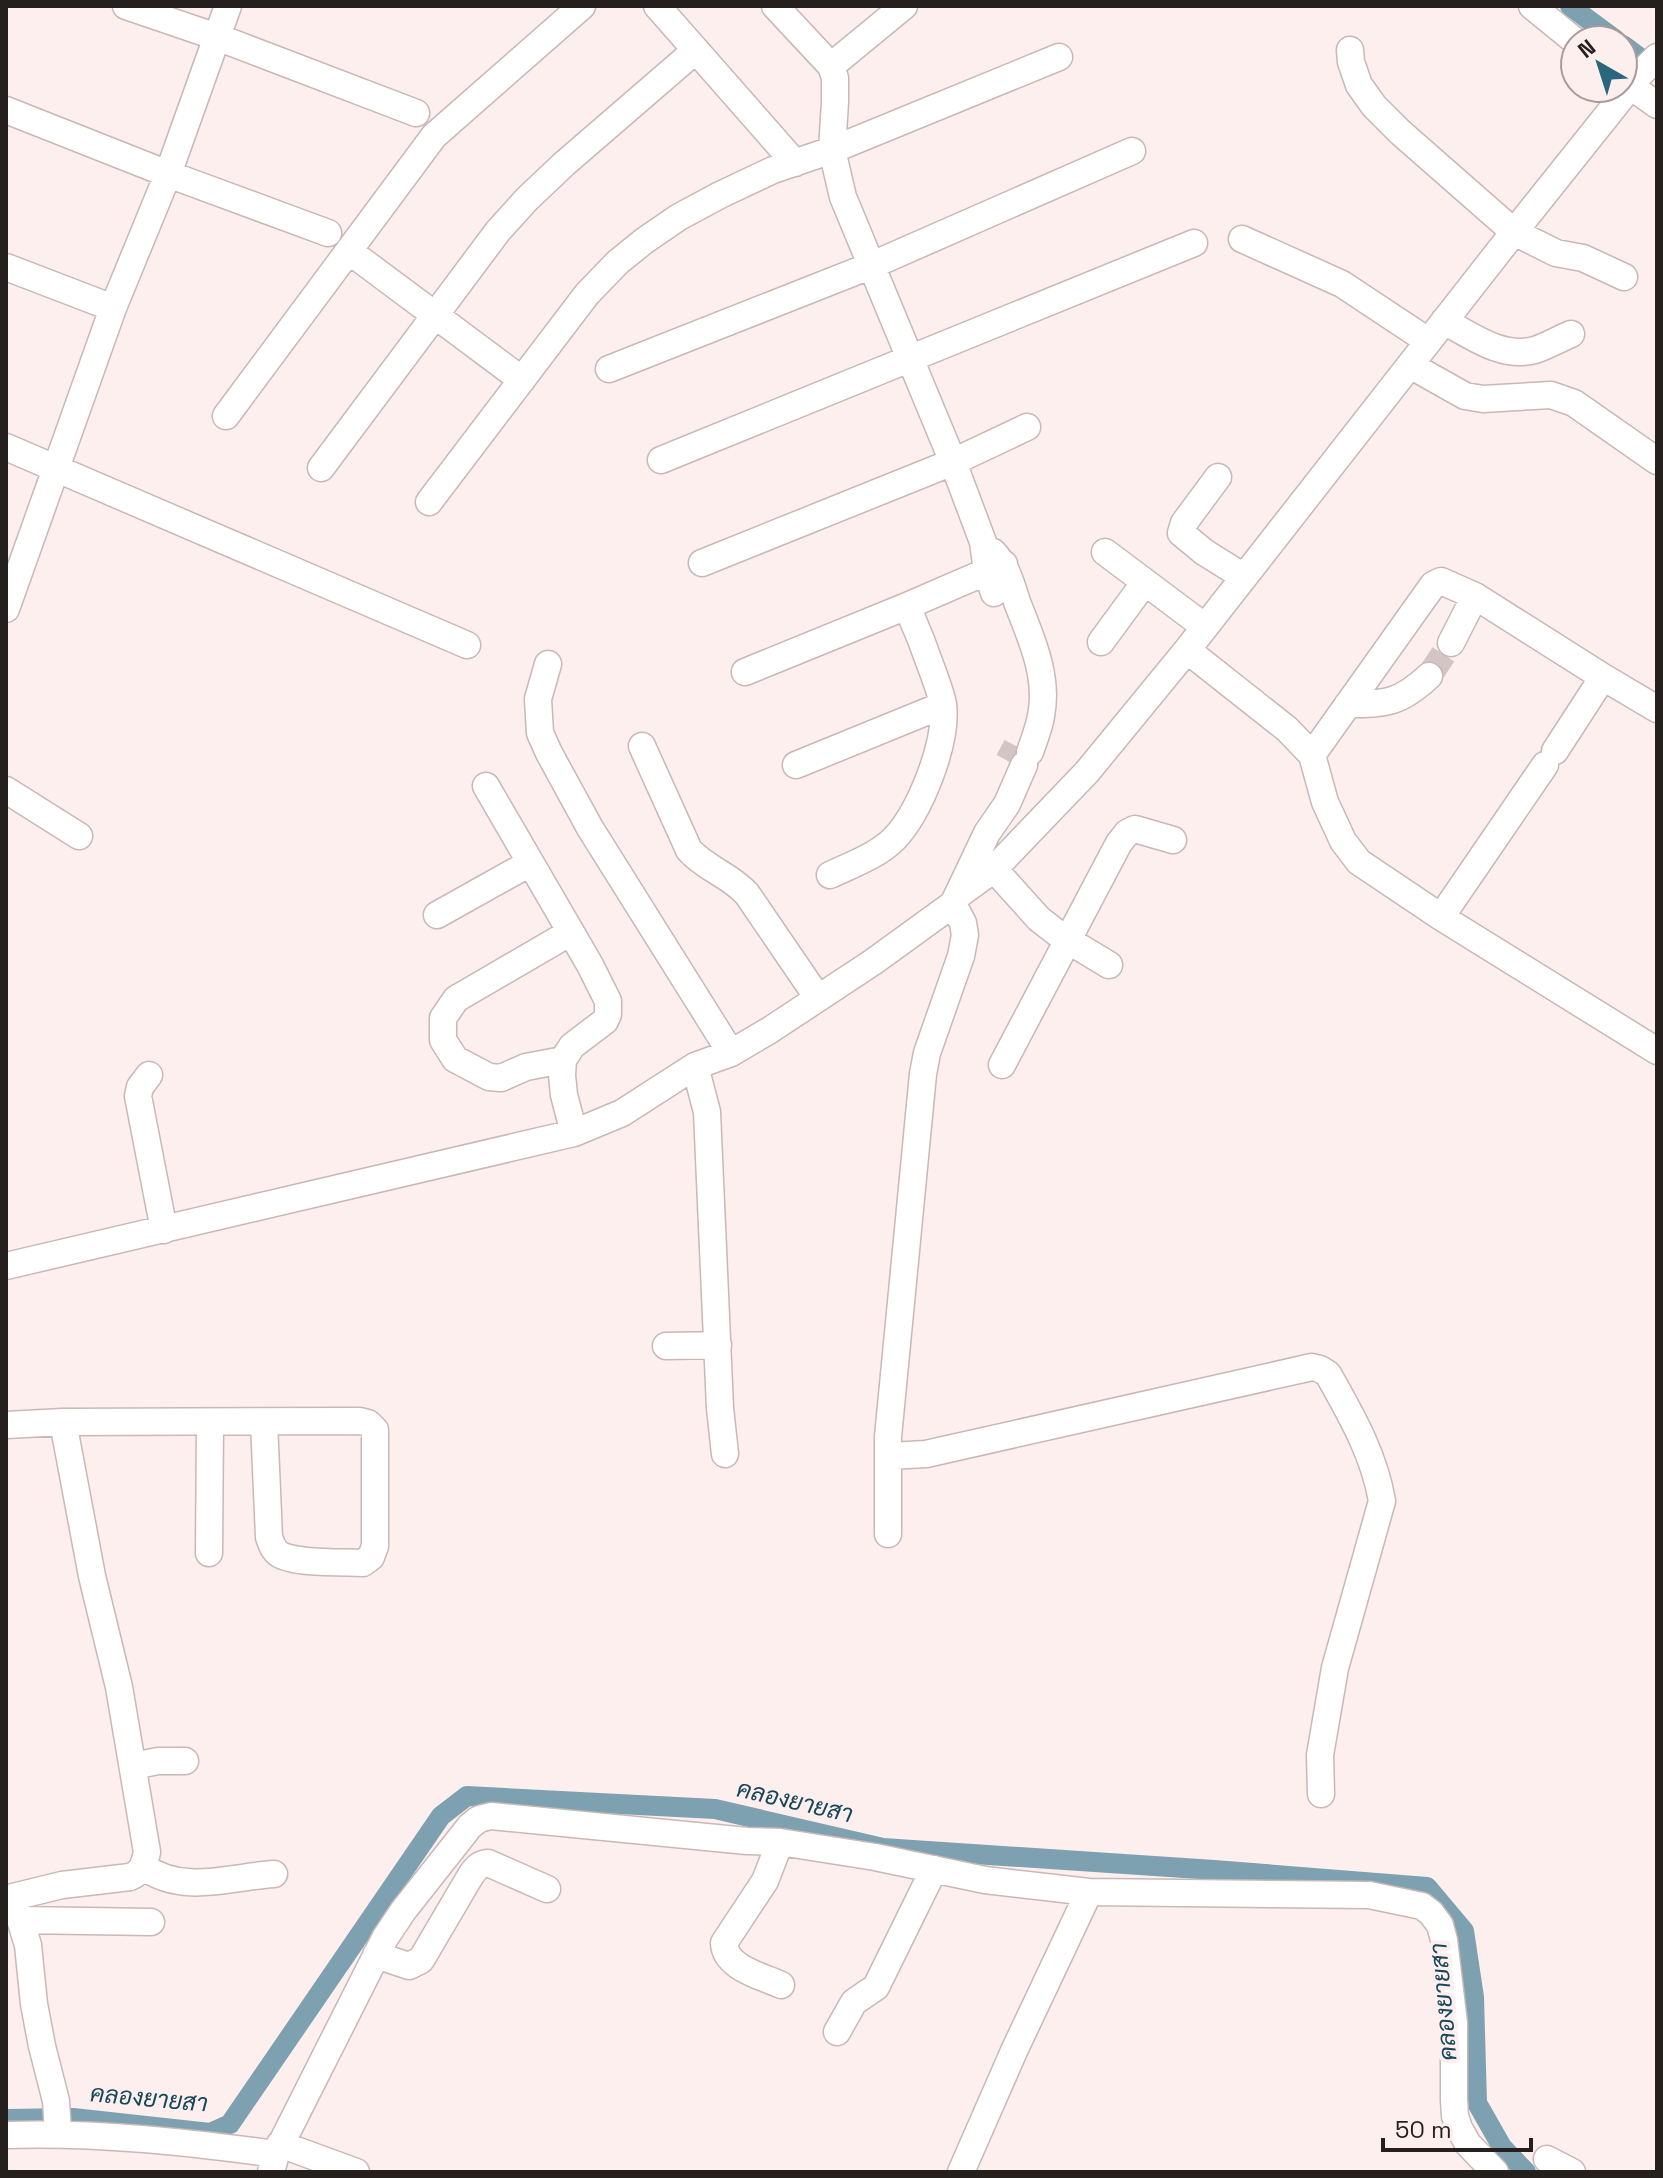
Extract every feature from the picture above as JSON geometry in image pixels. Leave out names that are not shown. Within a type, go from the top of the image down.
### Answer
[{"type":"street","points":[[126,6],[217,37],[416,113]]},
{"type":"street","points":[[6,609],[113,308],[168,174],[228,6]]},
{"type":"street","points":[[226,416],[434,136],[582,6]]},
{"type":"street","points":[[657,6],[795,163]]},
{"type":"street","points":[[775,6],[831,66],[835,78],[832,150],[843,197],[953,462],[1024,662],[1034,674]]},
{"type":"street","points":[[831,66],[904,6]]},
{"type":"street","points":[[1532,6],[1559,28]]},
{"type":"street","points":[[321,468],[498,231],[527,199],[696,50]]},
{"type":"street","points":[[1350,50],[1359,85],[1374,106],[1514,232],[1556,253],[1583,258],[1624,277]]},
{"type":"street","points":[[429,502],[587,294],[644,241],[679,217],[773,170],[832,150],[1059,57]]},
{"type":"street","points":[[6,1266],[574,1133],[622,1113],[695,1066],[731,1053],[818,998],[994,869],[1087,772],[1187,650],[1641,71],[1657,105]]},
{"type":"street","points":[[6,110],[328,233]]},
{"type":"street","points":[[609,369],[870,266],[1132,151]]},
{"type":"street","points":[[1242,239],[1436,331],[1503,351],[1536,350],[1571,334]]},
{"type":"street","points":[[661,460],[1194,243]]},
{"type":"street","points":[[349,251],[522,380]]},
{"type":"street","points":[[6,267],[113,308]]},
{"type":"street","points":[[1410,365],[1465,396],[1483,399],[1551,395],[1574,403],[1657,461]]},
{"type":"street","points":[[702,563],[953,462],[1027,427]]},
{"type":"street","points":[[6,447],[467,645]]},
{"type":"street","points":[[1218,477],[1184,523],[1181,533],[1204,552],[1244,577]]},
{"type":"street","points":[[1105,552],[1205,627]]},
{"type":"street","points":[[1312,755],[1433,585],[1444,581],[1475,596],[1657,709]]},
{"type":"street","points":[[1101,642],[1145,582]]},
{"type":"street","points":[[745,672],[907,606],[997,585]]},
{"type":"street","points":[[888,1534],[888,1437],[923,1074],[965,935],[955,900],[987,833],[1007,804],[1034,674],[1030,633],[997,585]]},
{"type":"street","points":[[1451,643],[1475,596]]},
{"type":"street","points":[[830,875],[878,851],[895,838],[923,790],[940,745],[943,705],[907,606]]},
{"type":"street","points":[[1187,650],[1287,729],[1312,755],[1325,802],[1343,841],[1351,854],[1370,872],[1657,1051]]},
{"type":"street","points":[[548,664],[538,699],[540,733],[549,753],[590,828],[731,1053]]},
{"type":"street","points":[[1348,704],[1390,702],[1416,688],[1429,676]]},
{"type":"street","points":[[1441,917],[1603,677]]},
{"type":"street","points":[[796,765],[943,705]]},
{"type":"street","points":[[642,746],[689,850],[699,861],[736,883],[747,894],[818,998]]},
{"type":"street","points":[[486,786],[608,1001],[605,1021],[572,1046],[563,1060],[564,1095],[574,1133]]},
{"type":"street","points":[[6,790],[79,836]]},
{"type":"street","points":[[1002,1065],[1119,843],[1135,829],[1173,840]]},
{"type":"street","points":[[437,915],[530,863]]},
{"type":"street","points":[[994,869],[1029,909],[1067,940],[1109,965]]},
{"type":"street","points":[[563,1060],[526,1067],[501,1078],[489,1077],[455,1059],[443,1040],[443,1018],[456,999],[571,932]]},
{"type":"street","points":[[695,1066],[707,1112],[725,1454]]},
{"type":"street","points":[[149,1075],[140,1087],[138,1096],[164,1230]]},
{"type":"street","points":[[666,1346],[718,1345]]},
{"type":"street","points":[[890,1456],[926,1454],[1312,1367],[1328,1374],[1368,1448],[1378,1476],[1382,1501],[1335,1668],[1320,1755],[1321,1794]]},
{"type":"street","points":[[6,1425],[63,1422],[360,1421],[368,1423],[375,1430],[375,1546],[371,1557],[363,1563],[297,1559],[273,1549],[269,1537],[264,1422]]},
{"type":"street","points":[[13,1900],[62,1885],[130,1877],[144,1867],[147,1852],[119,1687],[92,1576],[63,1422]]},
{"type":"street","points":[[209,1553],[210,1423]]},
{"type":"street","points":[[133,1766],[158,1761],[185,1761]]},
{"type":"street","points":[[276,2157],[376,1955],[403,1911],[470,1826],[479,1819],[491,1816],[780,1842],[875,1857],[985,1880],[1089,1892],[1369,1895],[1422,1906],[1440,1925],[1444,1940],[1454,2023],[1455,2116],[1468,2144],[1495,2172]]},
{"type":"street","points":[[780,1842],[765,1881],[724,1943],[725,1951],[733,1962],[781,1985]]},
{"type":"street","points":[[376,1955],[409,1966],[421,1960],[476,1867],[482,1864],[488,1863],[547,1889]]},
{"type":"street","points":[[144,1867],[169,1881],[193,1883],[274,1874]]},
{"type":"street","points":[[837,2032],[854,2002],[876,1987],[934,1869]]},
{"type":"street","points":[[961,2172],[1089,1892]]},
{"type":"street","points":[[13,1900],[151,1922]]},
{"type":"street","points":[[13,1900],[28,1945],[36,2018],[57,2121]]},
{"type":"street","points":[[6,2135],[57,2121],[141,2138],[356,2172]]},
{"type":"street","points":[[1547,2159],[1572,2172]]},
{"type":"waterway","points":[[1570,6],[1594,24]]},
{"type":"waterway","points":[[1639,57],[1657,70]]},
{"type":"waterway","name":"คลองยายสา","points":[[6,2119],[73,2118],[210,2133],[230,2124],[441,1816],[467,1796],[715,1809],[883,1848],[1427,1887],[1464,1931],[1474,1997],[1477,2103],[1502,2147],[1526,2172]]},
{"type":"tunnel","points":[[1429,676],[1451,643]]},
{"type":"tunnel","points":[[1008,761],[1016,746]]}]
